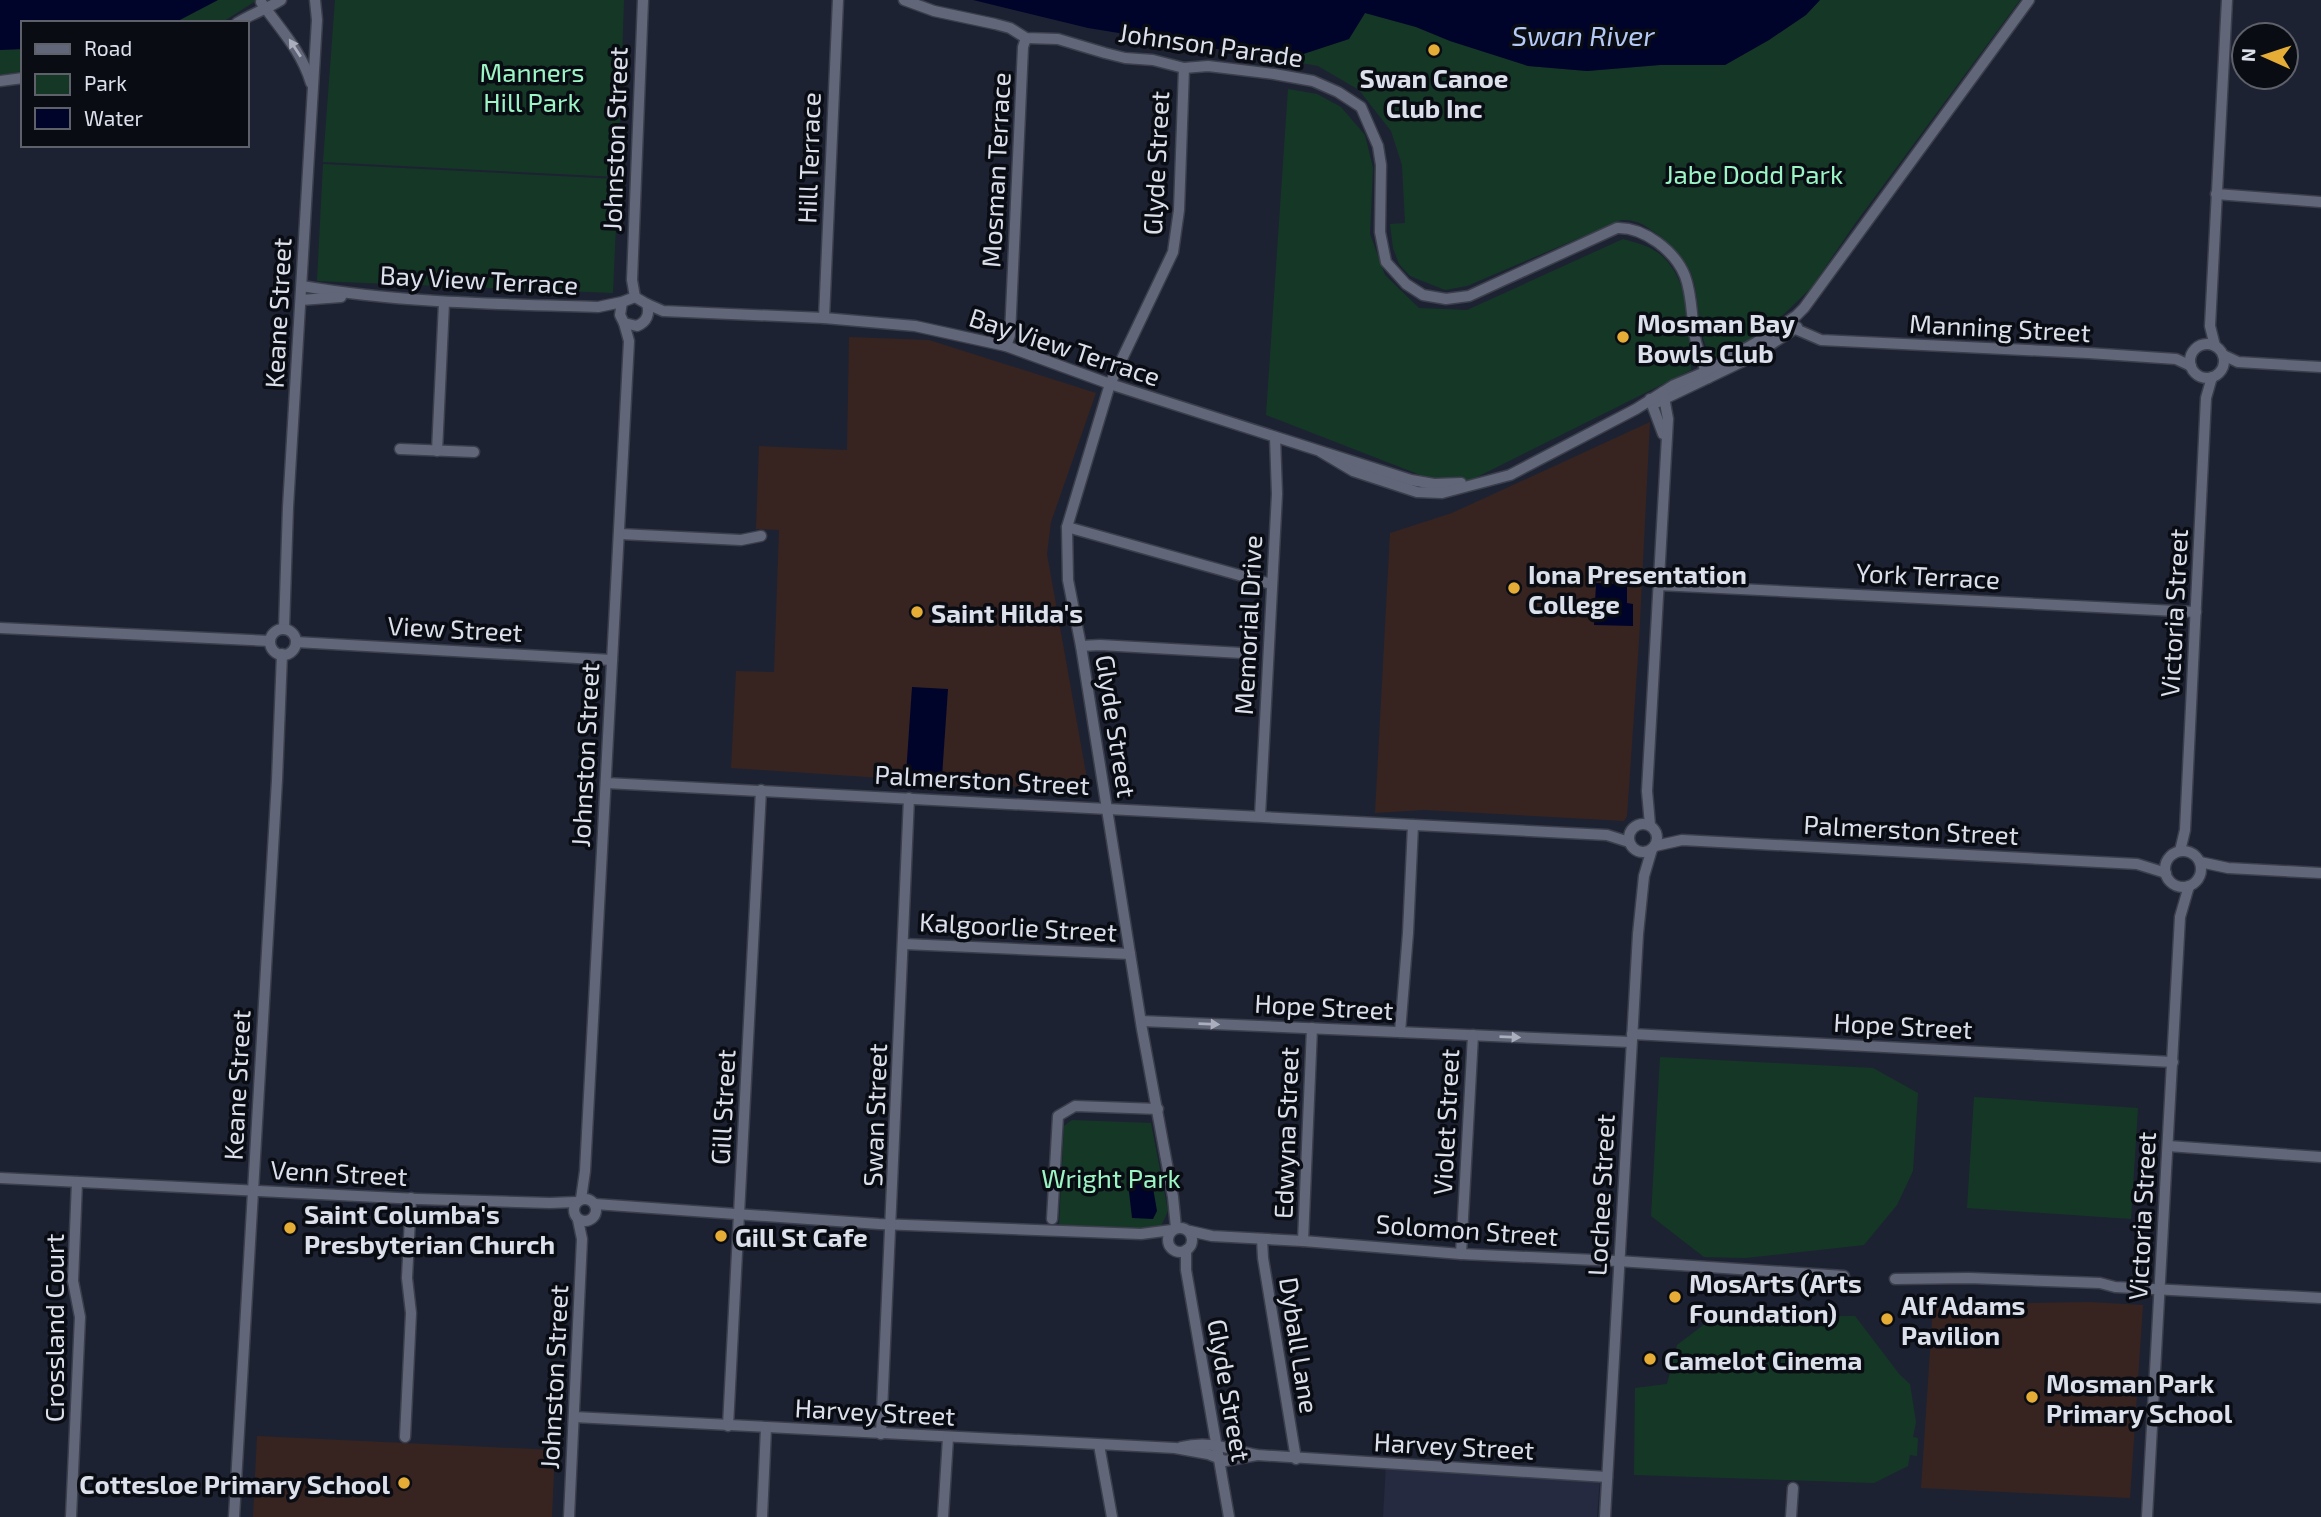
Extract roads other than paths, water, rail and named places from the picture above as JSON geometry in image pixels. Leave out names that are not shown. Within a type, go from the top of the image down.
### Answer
[{"type":"street","points":[[240,21],[264,4],[281,0]]},
{"type":"street","name":"Keane Street","points":[[284,629],[287,519],[317,20],[315,0]]},
{"type":"street","name":"Johnston Street","points":[[628,300],[632,281],[643,0]]},
{"type":"street","name":"Hill Terrace","points":[[824,318],[838,0]]},
{"type":"street","name":"Johnson Parade","points":[[904,0],[934,11],[1010,28],[1026,38],[1058,38],[1105,53],[1184,68],[1208,66],[1313,81],[1338,92],[1361,107],[1378,146],[1381,165],[1380,232],[1383,252],[1392,270],[1406,285],[1423,295],[1446,299],[1469,296],[1617,228],[1629,228],[1642,232],[1653,240],[1671,257],[1685,276],[1696,341],[1712,372]]},
{"type":"street","name":"Bay View Terrace","points":[[302,286],[357,296],[444,303],[598,307],[628,300],[663,311],[824,318],[915,326],[1006,346],[1110,384],[1410,480],[1451,484],[1482,481],[1510,475],[1712,372],[1793,324],[2029,0]]},
{"type":"street","points":[[2227,0],[2210,327],[2215,346],[2223,355],[2238,362],[2321,367]]},
{"type":"street","points":[[264,4],[303,61],[313,91]]},
{"type":"street","name":"Mosman Terrace","points":[[1006,346],[1010,335],[1023,47],[1026,38]]},
{"type":"street","name":"Glyde Street","points":[[1184,68],[1179,210],[1173,252],[1110,384],[1067,527],[1068,580],[1141,1021],[1229,1517]]},
{"type":"street","points":[[1,81],[21,78]]},
{"type":"street","points":[[2216,194],[2321,202]]},
{"type":"street","name":"Bay View Terrace","points":[[301,300],[357,296]]},
{"type":"street","points":[[627,322],[628,300]]},
{"type":"street","points":[[437,451],[444,303]]},
{"type":"street","points":[[646,319],[647,304]]},
{"type":"street","name":"Bay View Terrace","points":[[598,307],[627,322],[646,319],[663,311]]},
{"type":"street","name":"Johnston Street","points":[[569,1517],[620,534],[629,341],[627,322]]},
{"type":"street","name":"Manning Street","points":[[1793,324],[1821,341],[2176,359],[2194,370]]},
{"type":"street","points":[[2210,327],[2198,348],[2194,370],[2217,374],[2238,362]]},
{"type":"street","points":[[2198,348],[2215,346]]},
{"type":"street","name":"Manning Street","points":[[2176,359],[2198,348]]},
{"type":"street","points":[[2217,374],[2224,366],[2223,355]]},
{"type":"street","name":"Victoria Street","points":[[2194,370],[2206,398]]},
{"type":"street","name":"Victoria Street","points":[[2180,853],[2185,830],[2206,398],[2217,374]]},
{"type":"street","points":[[1639,851],[1629,842],[1644,827],[1647,791],[1668,419],[1664,395]]},
{"type":"street","points":[[1652,402],[1662,426],[1665,443]]},
{"type":"street","name":"Memorial Drive","points":[[1259,816],[1277,494],[1275,437]]},
{"type":"street","points":[[400,449],[474,452]]},
{"type":"street","points":[[1067,527],[1271,584]]},
{"type":"street","points":[[620,534],[741,540],[761,536]]},
{"type":"street","name":"York Terrace","points":[[1659,585],[2196,612]]},
{"type":"street","points":[[0,628],[270,641]]},
{"type":"street","points":[[284,629],[291,632],[296,642],[290,653],[282,654],[272,649],[270,641],[273,634],[284,629]]},
{"type":"street","name":"View Street","points":[[296,642],[612,660]]},
{"type":"street","points":[[1081,646],[1242,653]]},
{"type":"street","name":"Keane Street","points":[[233,1517],[277,780],[282,654]]},
{"type":"street","name":"Palmerston Street","points":[[606,783],[1607,835],[1629,842]]},
{"type":"street","name":"Gill Street","points":[[728,1426],[761,790]]},
{"type":"street","name":"Swan Street","points":[[881,1434],[909,798]]},
{"type":"street","points":[[1400,1032],[1413,824]]},
{"type":"street","name":"Palmerston Street","points":[[1607,835],[1644,827],[1682,840],[2137,864],[2180,853]]},
{"type":"street","name":"Lochee Street","points":[[1605,1517],[1618,1261],[1644,876],[1657,838],[1644,827]]},
{"type":"street","name":"Palmerston Street","points":[[1639,851],[1682,840]]},
{"type":"street","name":"Lochee Street","points":[[1639,851],[1644,876]]},
{"type":"street","points":[[2228,868],[2200,876],[2189,886],[2177,886],[2169,878],[2166,862],[2180,853],[2200,862],[2228,868],[2321,873]]},
{"type":"street","points":[[2200,862],[2200,876]]},
{"type":"street","name":"Palmerston Street","points":[[2137,864],[2169,878]]},
{"type":"street","name":"Victoria Street","points":[[2169,878],[2180,917]]},
{"type":"street","name":"Victoria Street","points":[[2147,1517],[2180,917],[2189,886]]},
{"type":"street","name":"Kalgoorlie Street","points":[[904,944],[1130,954]]},
{"type":"street","name":"Hope Street","points":[[1141,1021],[1473,1035],[1632,1038],[2173,1062]]},
{"type":"street","name":"Edwyna Street","points":[[1303,1241],[1312,1028]]},
{"type":"street","name":"Violet Street","points":[[1461,1254],[1473,1035]]},
{"type":"street","points":[[1052,1219],[1058,1116],[1075,1106],[1158,1110]]},
{"type":"street","points":[[2168,1146],[2321,1157]]},
{"type":"street","name":"Venn Street","points":[[0,1178],[550,1203],[585,1209]]},
{"type":"street","name":"Crossland Court","points":[[71,1517],[80,1317],[73,1281],[77,1182]]},
{"type":"street","points":[[405,1437],[411,1313],[407,1278],[411,1198]]},
{"type":"street","name":"Solomon Street","points":[[585,1209],[614,1206],[892,1225],[1140,1234],[1181,1238],[1212,1236],[1461,1254],[1844,1276]]},
{"type":"street","name":"Dyball Lane","points":[[1262,1239],[1296,1459]]},
{"type":"street","points":[[1895,1279],[1969,1278],[2101,1283],[2115,1287],[2321,1298]]},
{"type":"street","name":"Harvey Street","points":[[574,1417],[1175,1448],[1208,1454],[1225,1461],[1257,1455]]},
{"type":"street","points":[[762,1517],[766,1428]]},
{"type":"street","points":[[943,1517],[948,1438]]},
{"type":"street","name":"Harvey Street","points":[[1175,1448],[1208,1442],[1230,1450],[1296,1459],[1607,1476]]},
{"type":"street","points":[[1099,1444],[1112,1517]]},
{"type":"street","points":[[1791,1517],[1793,1488]]},
{"type":"street","points":[[2147,1517],[2155,1517]]},
{"type":"water","points":[[0,0],[218,0],[178,21],[21,21],[21,49],[0,50]]},
{"type":"water","name":"Swan River","points":[[973,0],[1820,0],[1806,15],[1725,65],[1660,65],[1587,71],[1528,66],[1416,27],[1365,13],[1349,39],[1285,60],[1088,28]]},
{"type":"water","points":[[1596,583],[1627,584],[1627,603],[1633,604],[1633,626],[1594,625]]},
{"type":"water","points":[[912,687],[948,689],[942,777],[906,774]]},
{"type":"water","points":[[1152,1182],[1157,1211],[1153,1219],[1132,1218],[1128,1183]]},
{"type":"place","name":"Swan Canoe Club Inc","points":[[1434,50]]},
{"type":"place","name":"Mosman Bay Bowls Club","points":[[1623,337]]},
{"type":"place","name":"Iona Presentation College","points":[[1514,588]]},
{"type":"place","name":"Saint Hilda's","points":[[917,612]]},
{"type":"place","name":"Saint Columba's Presbyterian Church","points":[[290,1228]]},
{"type":"place","name":"Gill St Cafe","points":[[721,1236]]},
{"type":"place","name":"MosArts (Arts Foundation)","points":[[1675,1297]]},
{"type":"place","name":"Alf Adams Pavilion","points":[[1887,1319]]},
{"type":"place","name":"Camelot Cinema","points":[[1650,1359]]},
{"type":"place","name":"Mosman Park Primary School","points":[[2032,1397]]},
{"type":"place","name":"Cottesloe Primary School","points":[[404,1483]]},
{"type":"park label","name":"Manners Hill Park","points":[[532,86]]},
{"type":"park label","name":"Jabe Dodd Park","points":[[1754,173]]},
{"type":"park label","name":"Wright Park","points":[[1111,1177]]}]
